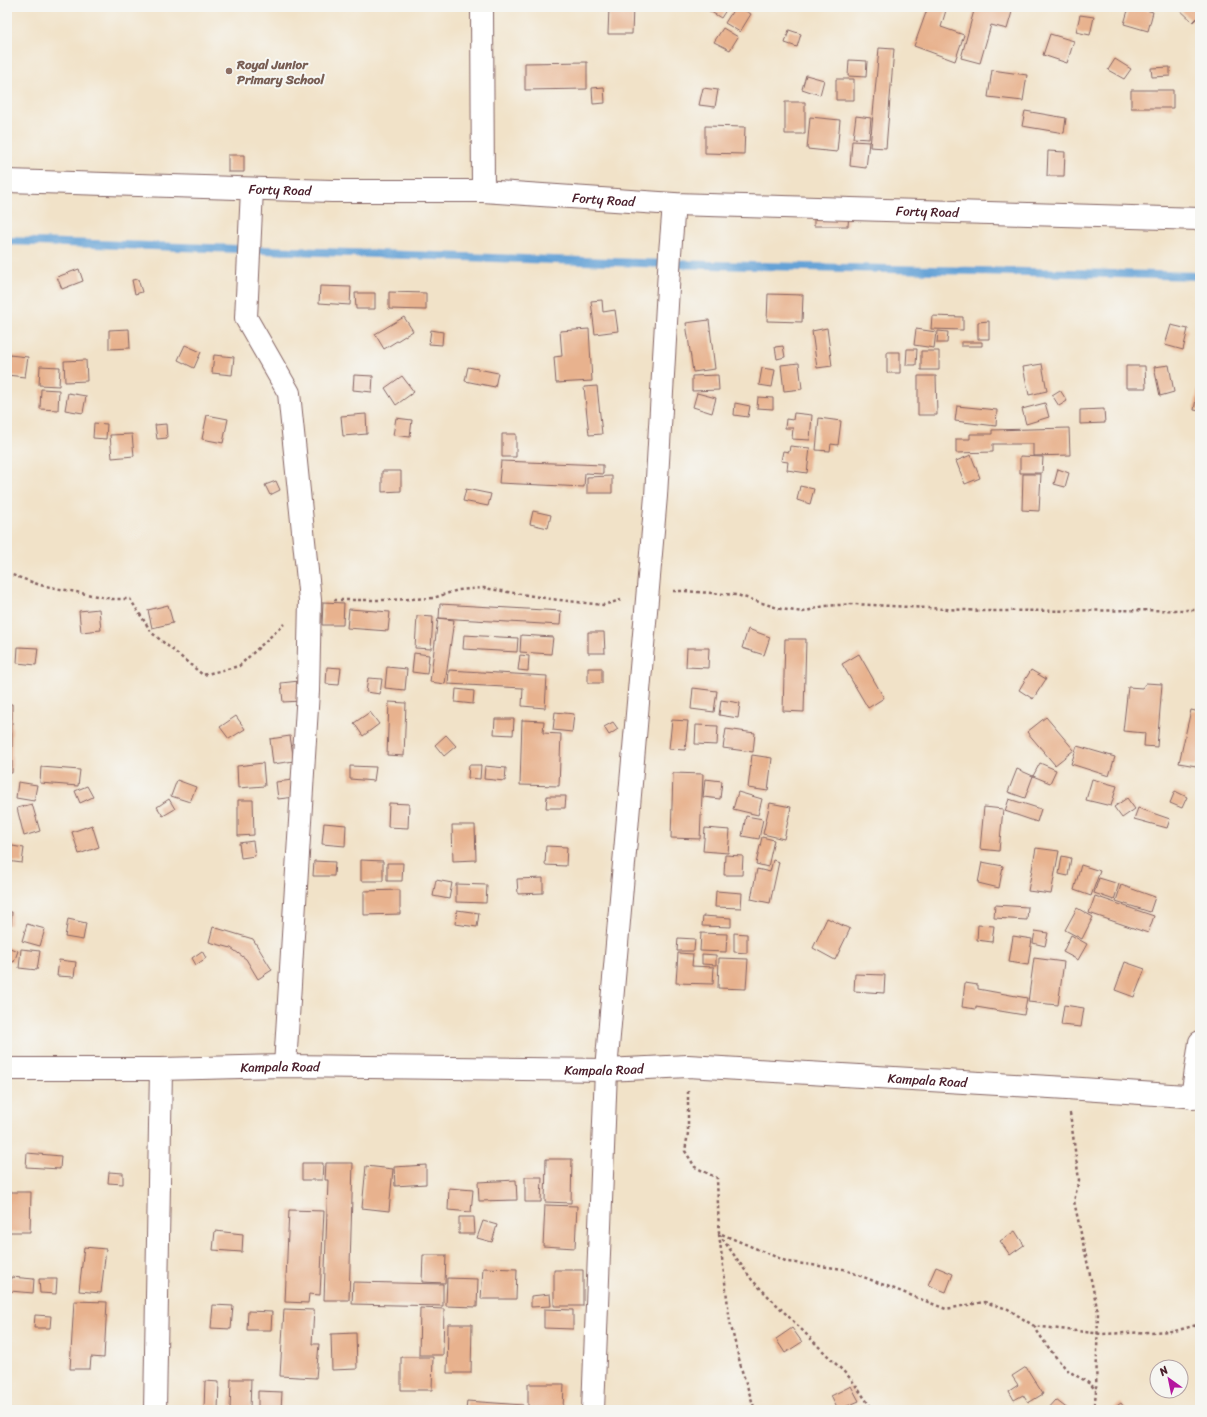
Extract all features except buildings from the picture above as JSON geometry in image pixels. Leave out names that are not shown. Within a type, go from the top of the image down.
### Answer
[{"type":"street","points":[[482,7],[483,191]]},
{"type":"street","name":"Forty Road","points":[[7,181],[340,191],[483,191],[674,204],[1200,219]]},
{"type":"street","points":[[252,189],[246,318],[289,393],[310,600],[308,691],[285,1066]]},
{"type":"street","points":[[594,1410],[606,1070],[656,496],[674,204]]},
{"type":"street","points":[[1196,1097],[1200,1042]]},
{"type":"street","name":"Kampala Road","points":[[7,1069],[161,1069],[285,1066],[606,1070],[688,1066],[1196,1097]]},
{"type":"street","points":[[155,1410],[161,1069]]},
{"type":"path","points":[[7,573],[40,585],[112,599],[130,599],[152,633],[203,675],[239,666],[310,600],[387,600],[433,598],[458,590],[484,588],[552,599],[603,605],[648,592],[685,590],[738,595],[781,609],[803,612],[824,606],[854,604],[983,611],[1200,610]]},
{"type":"path","points":[[688,1066],[688,1133],[685,1151],[695,1168],[717,1178],[719,1233],[730,1322],[742,1372],[755,1410]]},
{"type":"path","points":[[1067,1088],[1079,1180],[1074,1201],[1098,1312],[1096,1391],[1094,1410]]},
{"type":"path","points":[[719,1233],[788,1262],[843,1269],[946,1309],[984,1302],[1008,1309],[1034,1326],[1068,1370],[1093,1386],[1096,1391]]},
{"type":"path","points":[[719,1233],[752,1280],[851,1379],[874,1410]]},
{"type":"path","points":[[1034,1326],[1097,1333],[1175,1331],[1200,1324]]},
{"type":"waterway","points":[[7,241],[668,264],[1200,276]]},
{"type":"place","name":"Royal Junior Primary School","points":[[229,71]]}]
